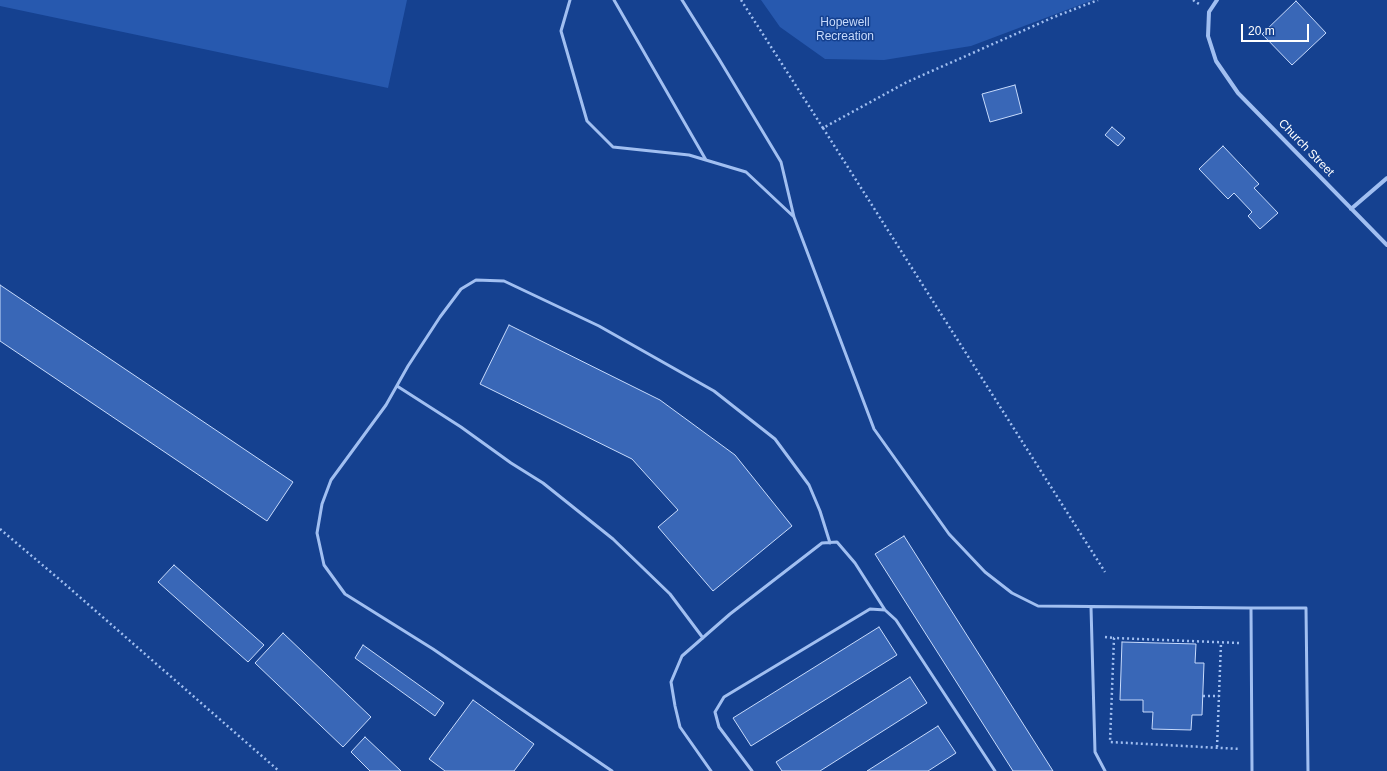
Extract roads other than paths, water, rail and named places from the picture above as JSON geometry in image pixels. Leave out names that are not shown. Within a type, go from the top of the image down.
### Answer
[{"type":"street","name":"Church Street","points":[[1217,0],[1209,12],[1208,36],[1216,60],[1238,93],[1387,245]]},
{"type":"street","points":[[1351,209],[1387,178]]},
{"type":"lane","points":[[570,0],[561,31],[587,121],[613,148],[689,155],[746,172],[794,217]]},
{"type":"lane","points":[[614,0],[706,160]]},
{"type":"lane","points":[[682,0],[781,162],[794,217],[874,428],[949,534],[985,572],[1012,593],[1038,606],[1306,608],[1308,771]]},
{"type":"lane","points":[[612,771],[433,649],[345,594],[324,564],[317,534],[322,504],[331,480],[386,405],[440,317],[461,289],[476,280],[504,281],[599,326],[714,391],[775,439],[809,485],[820,511],[830,543]]},
{"type":"lane","points":[[397,386],[461,427],[511,463],[543,483],[613,539],[670,594],[702,638]]},
{"type":"lane","points":[[711,771],[680,727],[674,706],[671,682],[682,656],[730,614],[822,543],[837,542],[855,563],[885,610],[896,620],[995,771]]},
{"type":"lane","points":[[1091,607],[1095,752],[1105,771]]},
{"type":"lane","points":[[1251,608],[1252,771]]},
{"type":"lane","points":[[752,771],[719,727],[715,712],[724,697],[870,609],[885,610]]},
{"type":"park label","name":"Hopewell Recreation","points":[[845,30]]}]
